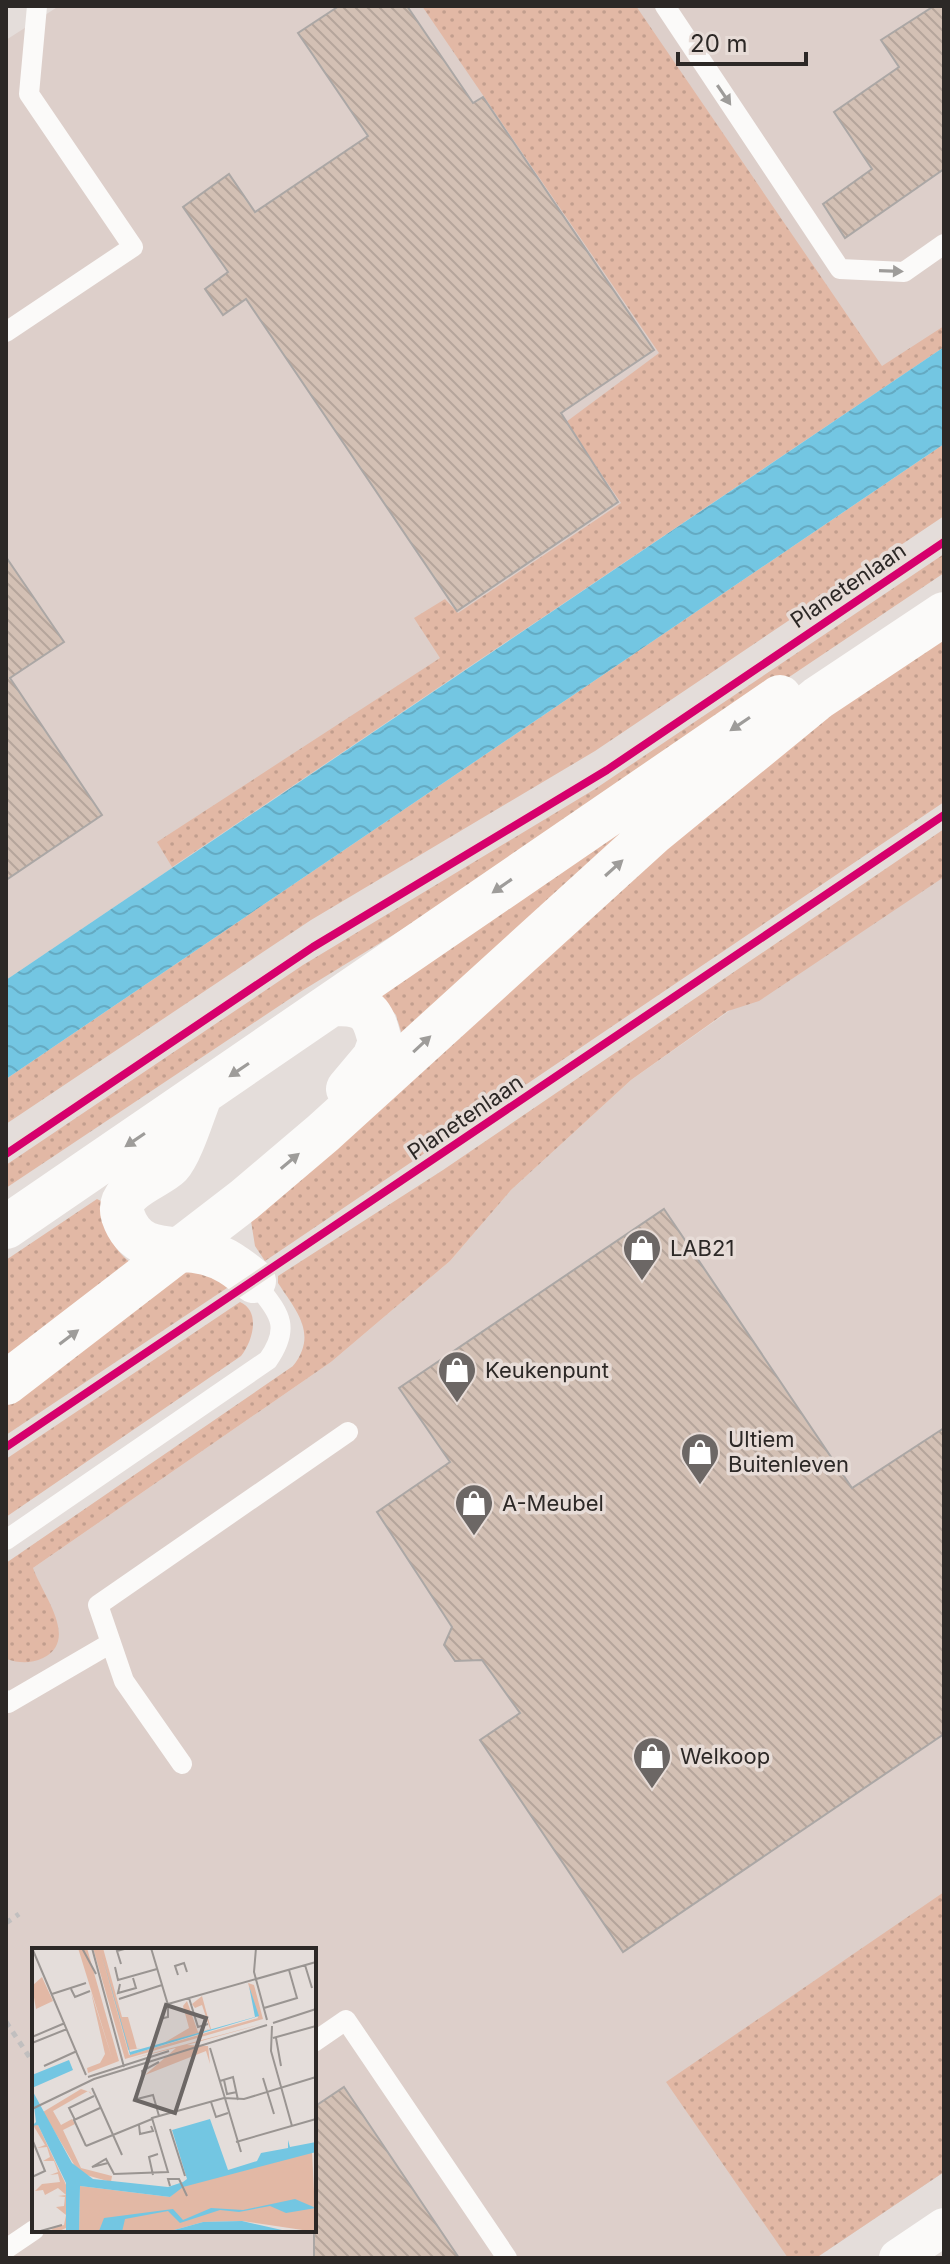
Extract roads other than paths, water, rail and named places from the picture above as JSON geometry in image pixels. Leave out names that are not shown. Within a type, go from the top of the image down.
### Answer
[{"type":"main road","points":[[6,1227],[944,586]]},
{"type":"main road","points":[[6,1383],[244,1200],[323,1133],[653,833],[818,698],[944,614]]},
{"type":"main road","points":[[323,1133],[353,1079],[374,1058],[380,1042],[368,1011],[356,1004],[335,1004]]},
{"type":"main road","points":[[200,1096],[171,1164],[131,1192],[122,1211],[132,1235],[152,1249],[181,1248],[230,1262],[254,1281]]},
{"type":"main road","points":[[244,1200],[236,1224],[254,1281]]},
{"type":"street","points":[[898,2258],[944,2227]]},
{"type":"lane","points":[[6,332],[133,247],[29,94],[37,6]]},
{"type":"lane","points":[[666,6],[840,269],[904,272],[944,244]]},
{"type":"lane","points":[[6,1540],[268,1360],[279,1344],[283,1330],[279,1316],[254,1281]]},
{"type":"lane","points":[[182,1764],[124,1681],[98,1605],[348,1432]]},
{"type":"lane","points":[[6,1700],[8,1703],[111,1643]]},
{"type":"lane","points":[[316,2041],[346,2020],[507,2258]]},
{"type":"lane","points":[[6,2249],[32,2231]]},
{"type":"water","points":[[944,347],[944,444],[6,1079],[6,980]]},
{"type":"place","name":"LAB21","points":[[642,1282]]},
{"type":"place","name":"Keukenpunt","points":[[457,1404]]},
{"type":"place","name":"Ultiem Buitenleven","points":[[700,1486]]},
{"type":"place","name":"A-Meubel","points":[[474,1537]]},
{"type":"place","name":"Welkoop","points":[[652,1790]]}]
